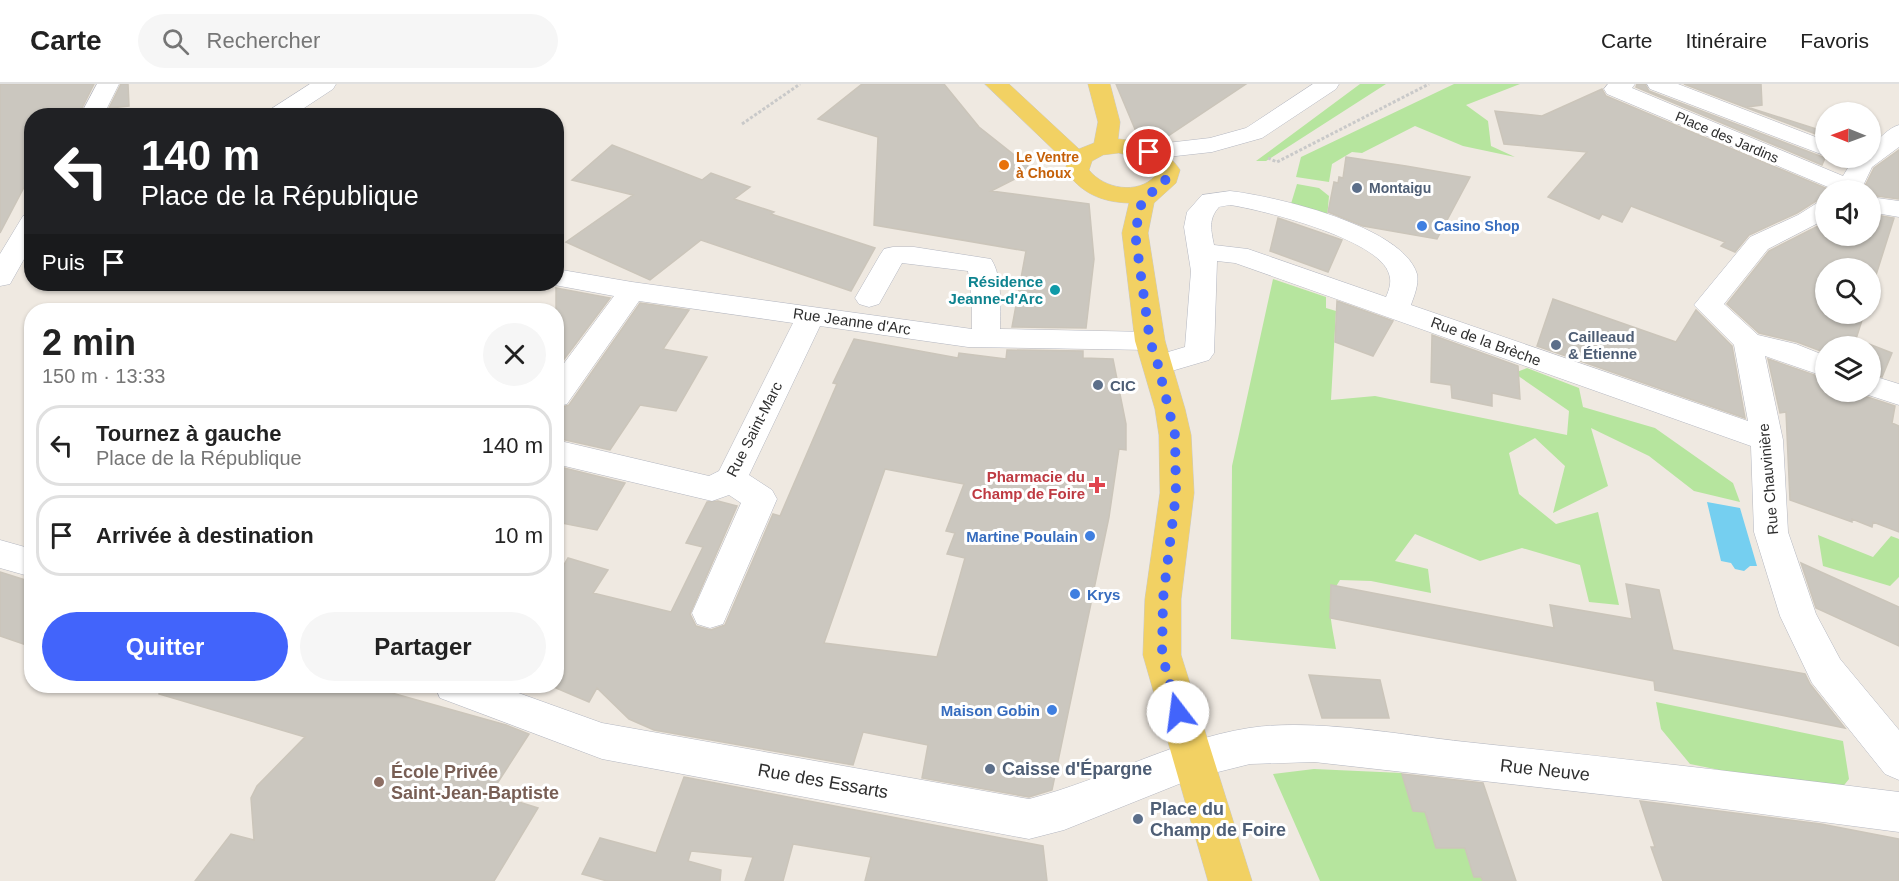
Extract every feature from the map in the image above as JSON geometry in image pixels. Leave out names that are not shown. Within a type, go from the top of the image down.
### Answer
[{"type":"main road","points":[[996,84],[1078,163]]},
{"type":"main road","points":[[1099,84],[1109,122],[1101,148]]},
{"type":"main road","points":[[1109,122],[1149,156],[1165,181],[1142,201],[1135,233],[1154,353],[1175,435],[1176,494],[1163,599],[1162,655],[1230,881]]},
{"type":"main road","points":[[1046,132],[1101,148],[1149,156]]},
{"type":"main road","points":[[1101,148],[1088,152],[1078,163],[1077,170],[1087,184],[1109,193],[1124,195],[1151,191]]},
{"type":"main road","points":[[1109,193],[1135,233]]},
{"type":"street","points":[[95,108],[108,84]]},
{"type":"street","points":[[288,108],[324,84]]},
{"type":"street","points":[[1149,156],[1212,145],[1254,133],[1328,84]]},
{"type":"street","name":"Place des Jardins","points":[[1624,84],[1615,89],[1829,180]]},
{"type":"street","name":"Place des Jardins","points":[[1658,84],[1815,145]]},
{"type":"street","points":[[1881,148],[1890,143],[1899,132]]},
{"type":"street","points":[[1203,252],[1197,228],[1200,212],[1211,200],[1230,198],[1262,204],[1323,222],[1375,243],[1392,257],[1401,269],[1405,281],[1396,309]]},
{"type":"street","points":[[1881,206],[1899,209]]},
{"type":"street","points":[[1815,215],[1759,243],[1708,304],[1748,342],[1786,351],[1815,363]]},
{"type":"street","points":[[0,278],[24,234]]},
{"type":"street","name":"Rue de la Brèche","points":[[1203,252],[1239,255],[1767,440]]},
{"type":"street","name":"Rue Jeanne d'Arc","points":[[564,278],[632,291],[968,338],[1154,353],[1175,362],[1199,352],[1204,295],[1203,252]]},
{"type":"street","points":[[868,298],[893,255],[914,255],[981,265],[986,302],[986,338]]},
{"type":"street","points":[[564,386],[632,291]]},
{"type":"street","name":"Rue Saint-Marc","points":[[564,454],[712,489],[731,479],[811,315]]},
{"type":"street","name":"Rue Chauvinière","points":[[1748,342],[1767,440],[1771,532],[1798,616],[1826,671],[1899,761]]},
{"type":"street","points":[[1881,388],[1899,395]]},
{"type":"street","points":[[710,613],[760,499],[731,479]]},
{"type":"street","points":[[0,554],[24,561]]},
{"type":"street","name":"Rue des Essarts","points":[[473,693],[602,741],[1029,819],[1064,810],[1192,760]]},
{"type":"street","name":"Rue Neuve","points":[[1192,760],[1250,746],[1314,744],[1670,783],[1899,813]]},
{"type":"path","points":[[742,124],[800,84]]},
{"type":"path","points":[[1212,145],[1226,154],[1253,151],[1277,162],[1429,84]]},
{"type":"green space","points":[[1360,84],[1386,84],[1266,161],[1256,161]]},
{"type":"green space","points":[[1454,84],[1520,84],[1466,105],[1488,121],[1491,146],[1515,157],[1463,146],[1415,126],[1362,153],[1352,152],[1332,164],[1329,182],[1296,177],[1301,157]]},
{"type":"green space","points":[[1297,184],[1319,188],[1329,196],[1327,218],[1290,207]]},
{"type":"green space","points":[[1273,279],[1326,297],[1326,308],[1336,311],[1331,400],[1375,396],[1567,435],[1569,411],[1514,373],[1527,368],[1579,388],[1583,407],[1655,428],[1733,483],[1740,502],[1694,491],[1649,456],[1591,428],[1608,486],[1553,513],[1565,466],[1535,438],[1509,453],[1519,494],[1556,524],[1598,512],[1619,605],[1589,602],[1580,565],[1522,548],[1480,561],[1415,534],[1395,561],[1428,569],[1431,593],[1371,581],[1340,580],[1331,605],[1331,622],[1336,649],[1231,639],[1232,466]]},
{"type":"green space","points":[[1818,535],[1873,557],[1891,536],[1899,539],[1899,577],[1890,586],[1823,566]]},
{"type":"green space","points":[[1656,702],[1843,741],[1849,779],[1837,794],[1690,764],[1661,729]]},
{"type":"green space","points":[[1314,769],[1402,773],[1413,811],[1425,812],[1436,848],[1465,848],[1474,877],[1481,877],[1483,881],[1320,881],[1273,774]]},
{"type":"water","points":[[1707,502],[1740,508],[1757,566],[1750,566],[1744,571],[1735,569],[1731,563],[1721,561]]},
{"type":"building","points":[[0,84],[94,84],[82,108],[24,108],[24,187],[0,233]]},
{"type":"building","points":[[121,84],[128,84],[129,106],[109,108]]},
{"type":"building","points":[[862,84],[944,84],[979,127],[1033,170],[991,191],[1089,204],[1094,259],[1086,328],[1012,327],[1026,251],[874,225],[878,137],[818,119]]},
{"type":"building","points":[[1116,84],[1246,84],[1159,142],[1149,143],[1140,141]]},
{"type":"building","points":[[1637,84],[1645,84],[1649,91],[1815,154],[1815,162],[1636,87]]},
{"type":"building","points":[[1684,84],[1761,84],[1762,105],[1747,107],[1815,129],[1815,134]]},
{"type":"building","points":[[1602,89],[1606,96],[1815,184],[1815,202],[1797,213],[1749,235],[1735,252],[1721,246],[1725,242],[1631,206],[1622,222],[1602,214],[1599,219],[1548,197],[1587,152],[1504,144],[1495,111],[1542,116]]},
{"type":"building","points":[[612,145],[702,180],[711,173],[750,187],[734,199],[774,212],[771,214],[875,248],[851,291],[701,240],[650,280],[566,242],[633,195],[572,180]]},
{"type":"building","points":[[1899,150],[1899,199],[1881,197],[1881,180],[1868,180],[1874,168],[1881,168],[1881,163]]},
{"type":"building","points":[[1346,157],[1470,177],[1437,239],[1363,226],[1328,212],[1334,182],[1338,183],[1339,177],[1343,178]]},
{"type":"building","points":[[1881,216],[1894,218],[1881,259],[1815,258],[1815,324],[1861,324],[1857,336],[1815,336],[1815,349],[1759,333],[1727,304],[1769,251],[1815,228],[1815,246],[1881,246]]},
{"type":"building","points":[[1278,218],[1342,240],[1328,272],[1270,251]]},
{"type":"building","points":[[564,289],[610,298],[564,359],[564,303],[556,303],[556,291]]},
{"type":"building","points":[[1553,299],[1676,342],[1696,310],[1732,346],[1745,418],[1537,346]]},
{"type":"building","points":[[1337,301],[1393,321],[1373,356],[1335,342]]},
{"type":"building","points":[[640,303],[689,310],[663,349],[707,357],[676,411],[640,405],[610,450],[564,440],[564,407],[569,405]]},
{"type":"building","points":[[1432,335],[1518,366],[1520,399],[1492,393],[1492,406],[1452,398],[1451,385],[1431,382]]},
{"type":"building","points":[[854,339],[958,358],[959,353],[1006,359],[1007,350],[1083,351],[1083,358],[1113,359],[1126,424],[1126,450],[1119,449],[1109,517],[1052,790],[1029,797],[922,778],[928,745],[863,732],[853,765],[654,730],[629,719],[597,688],[589,702],[564,691],[564,565],[568,558],[608,570],[593,593],[671,612],[703,547],[686,543],[707,502],[718,501],[737,506],[690,614],[696,626],[711,630],[725,625],[773,514],[780,516],[837,384],[833,383]],"holes":[[[885,469],[964,484],[946,531],[955,533],[947,554],[965,558],[937,657],[824,643]]]},
{"type":"building","points":[[1881,349],[1892,353],[1881,377]]},
{"type":"building","points":[[1768,359],[1815,375],[1815,402],[1881,401],[1895,406],[1892,423],[1899,426],[1899,532],[1873,522],[1872,527],[1852,519],[1852,522],[1790,500],[1786,412],[1780,413]]},
{"type":"building","points":[[564,468],[625,483],[597,530],[564,524]]},
{"type":"building","points":[[1801,563],[1899,607],[1899,646],[1816,608]]},
{"type":"building","points":[[0,572],[24,580],[24,644],[0,636]]},
{"type":"building","points":[[1626,584],[1659,590],[1673,650],[1805,674],[1810,684],[1845,728],[1655,690],[1654,681],[1330,618],[1331,585],[1554,628],[1550,605],[1632,619]]},
{"type":"building","points":[[1309,675],[1380,680],[1389,718],[1322,718]]},
{"type":"building","name":"École Privée Saint-Jean-Baptiste","points":[[392,693],[506,725],[529,734],[491,793],[538,808],[494,881],[195,881],[231,834],[254,840],[251,798],[257,786],[305,737],[159,694]]},
{"type":"building","points":[[1402,774],[1483,783],[1516,881],[1483,881],[1481,877],[1474,877],[1465,848],[1436,848],[1425,812],[1413,811]]},
{"type":"building","points":[[684,777],[1043,846],[1047,881],[865,881],[871,857],[793,844],[783,881],[745,881],[753,857],[691,851],[688,861],[721,870],[720,881],[607,881],[582,874],[600,838],[656,853]]},
{"type":"building","points":[[1640,801],[1821,824],[1899,839],[1899,881],[1663,881],[1651,847],[1655,847]]},
{"type":"place","name":"Le Ventre à Choux","points":[[1004,165]]},
{"type":"place","name":"Montaigu","points":[[1357,188]]},
{"type":"place","name":"Casino Shop","points":[[1422,226]]},
{"type":"place","name":"Résidence Jeanne-d'Arc","points":[[1055,290]]},
{"type":"place","name":"Cailleaud & Étienne","points":[[1556,345]]},
{"type":"place","name":"CIC","points":[[1098,385]]},
{"type":"place","name":"Pharmacie du Champ de Foire","points":[[1097,485]]},
{"type":"place","name":"Martine Poulain","points":[[1090,536]]},
{"type":"place","name":"Krys","points":[[1075,594]]},
{"type":"place","name":"Maison Gobin","points":[[1052,710]]},
{"type":"place","name":"Caisse d'Épargne","points":[[990,769]]},
{"type":"place","name":"École Privée Saint-Jean-Baptiste","points":[[379,782]]},
{"type":"place","name":"Place du Champ de Foire","points":[[1138,819]]},
{"type":"route","points":[[1149,152],[1163,162],[1167,175],[1165,181],[1142,201],[1135,233],[1150,341],[1175,435],[1176,494],[1163,599],[1162,655],[1178,712]]}]
